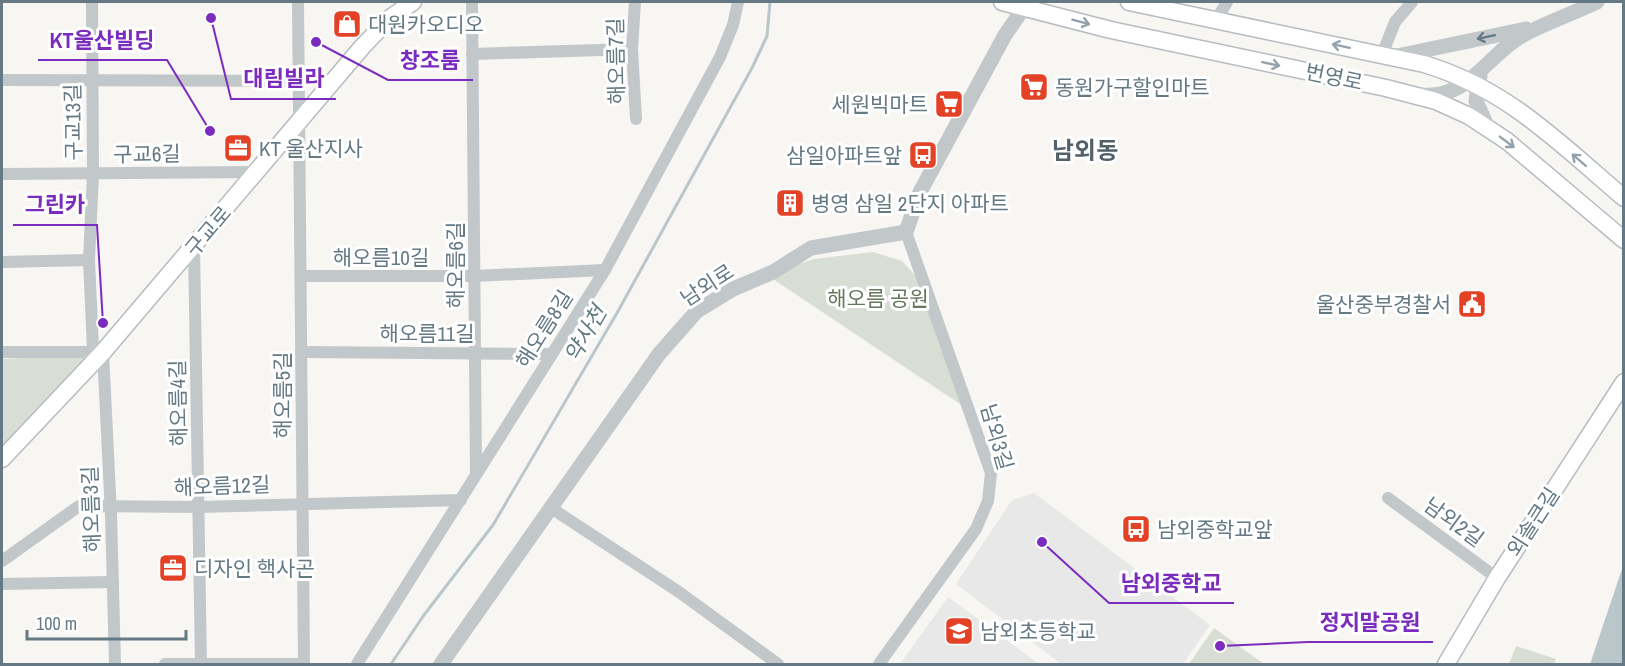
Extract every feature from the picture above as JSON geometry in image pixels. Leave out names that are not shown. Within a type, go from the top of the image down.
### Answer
[{"type":"main road","name":"구교로","points":[[2,459],[194,248],[363,46],[390,18],[410,2]]},
{"type":"main road","name":"번영로","points":[[1002,2],[1026,4],[1111,30],[1413,94],[1458,110],[1488,128],[1623,240]]},
{"type":"main road","name":"번영로","points":[[1129,2],[1432,66],[1474,82],[1526,114],[1623,198]]},
{"type":"main road","name":"외솔큰길","points":[[1446,664],[1497,578],[1623,382]]},
{"type":"street","name":"구교13길","points":[[92,2],[93,174],[89,260],[98,351]]},
{"type":"street","name":"해오름5길","points":[[298,2],[297,124],[302,352],[304,664]]},
{"type":"street","name":"해오름6길","points":[[472,2],[476,475]]},
{"type":"street","name":"해오름7길","points":[[635,2],[632,49],[636,119]]},
{"type":"street","name":"해오름8길","points":[[357,664],[604,270],[720,57],[733,25],[738,2]]},
{"type":"street","points":[[1216,20],[1227,2]]},
{"type":"street","points":[[1412,2],[1395,22],[1387,56],[1544,25]]},
{"type":"street","points":[[1413,94],[1449,92],[1474,82],[1485,66],[1509,43],[1597,2]]},
{"type":"street","points":[[906,232],[920,192],[1005,35],[1026,4]]},
{"type":"street","points":[[472,54],[632,49]]},
{"type":"street","points":[[2,81],[92,79],[297,81]]},
{"type":"street","points":[[1474,82],[1478,110],[1488,128]]},
{"type":"street","name":"구교6길","points":[[2,174],[258,172]]},
{"type":"street","name":"남외로","points":[[441,664],[659,354],[698,311],[733,289],[773,272],[812,248],[872,235],[906,232]]},
{"type":"street","name":"남외3길","points":[[879,664],[976,529],[988,501],[991,473],[906,232]]},
{"type":"street","name":"해오름4길","points":[[194,248],[201,664]]},
{"type":"street","points":[[2,262],[89,260]]},
{"type":"street","name":"해오름10길","points":[[301,276],[474,276],[604,270]]},
{"type":"street","points":[[2,352],[98,351]]},
{"type":"street","name":"해오름3길","points":[[98,351],[111,507],[115,664]]},
{"type":"street","name":"해오름11길","points":[[302,352],[552,354]]},
{"type":"street","name":"남외2길","points":[[1388,498],[1497,578]]},
{"type":"street","name":"해오름12길","points":[[2,561],[79,506],[199,507],[460,500]]},
{"type":"street","points":[[552,508],[679,592],[778,664]]},
{"type":"street","points":[[2,584],[113,582]]},
{"type":"street","points":[[165,664],[304,664]]},
{"type":"shaded area","points":[[1034,493],[1210,625],[1183,664],[1061,664],[956,584],[1012,500]]},
{"type":"shaded area","points":[[1623,566],[1623,664],[1590,664]]},
{"type":"shaded area","name":"남외초등학교","points":[[948,597],[1039,664],[900,664]]},
{"type":"green space","name":"해오름 공원","points":[[873,252],[902,261],[925,286],[969,410],[767,275],[814,259]]},
{"type":"green space","points":[[92,354],[2,449],[2,359]]},
{"type":"green space","points":[[1214,628],[1264,664],[1189,664]]},
{"type":"green space","points":[[1516,646],[1556,659],[1554,664],[1509,664]]},
{"type":"waterway","name":"약사천","points":[[391,664],[424,615],[493,525],[617,313],[752,68],[767,36],[770,2]]},
{"type":"place","name":"대림빌라","points":[[211,18]]},
{"type":"place","name":"대원카오디오","points":[[347,24]]},
{"type":"place","name":"창조룸","points":[[316,42]]},
{"type":"place","name":"동원가구할인마트","points":[[1034,87]]},
{"type":"place","name":"세원빅마트","points":[[949,104]]},
{"type":"place","name":"KT울산빌딩","points":[[210,131]]},
{"type":"place","name":"KT 울산지사","points":[[238,148]]},
{"type":"place","name":"삼일아파트앞","points":[[923,155]]},
{"type":"place","name":"병영 삼일 2단지 아파트","points":[[790,203]]},
{"type":"place","name":"울산중부경찰서","points":[[1472,304]]},
{"type":"place","name":"그린카","points":[[103,323]]},
{"type":"place","name":"남외중학교앞","points":[[1136,529]]},
{"type":"place","name":"남외중학교","points":[[1042,542]]},
{"type":"place","name":"디자인 핵사곤","points":[[173,568]]},
{"type":"place","name":"남외초등학교","points":[[959,631]]},
{"type":"place","name":"정지말공원","points":[[1220,646]]},
{"type":"district","name":"남외동","points":[[1085,150]]}]
